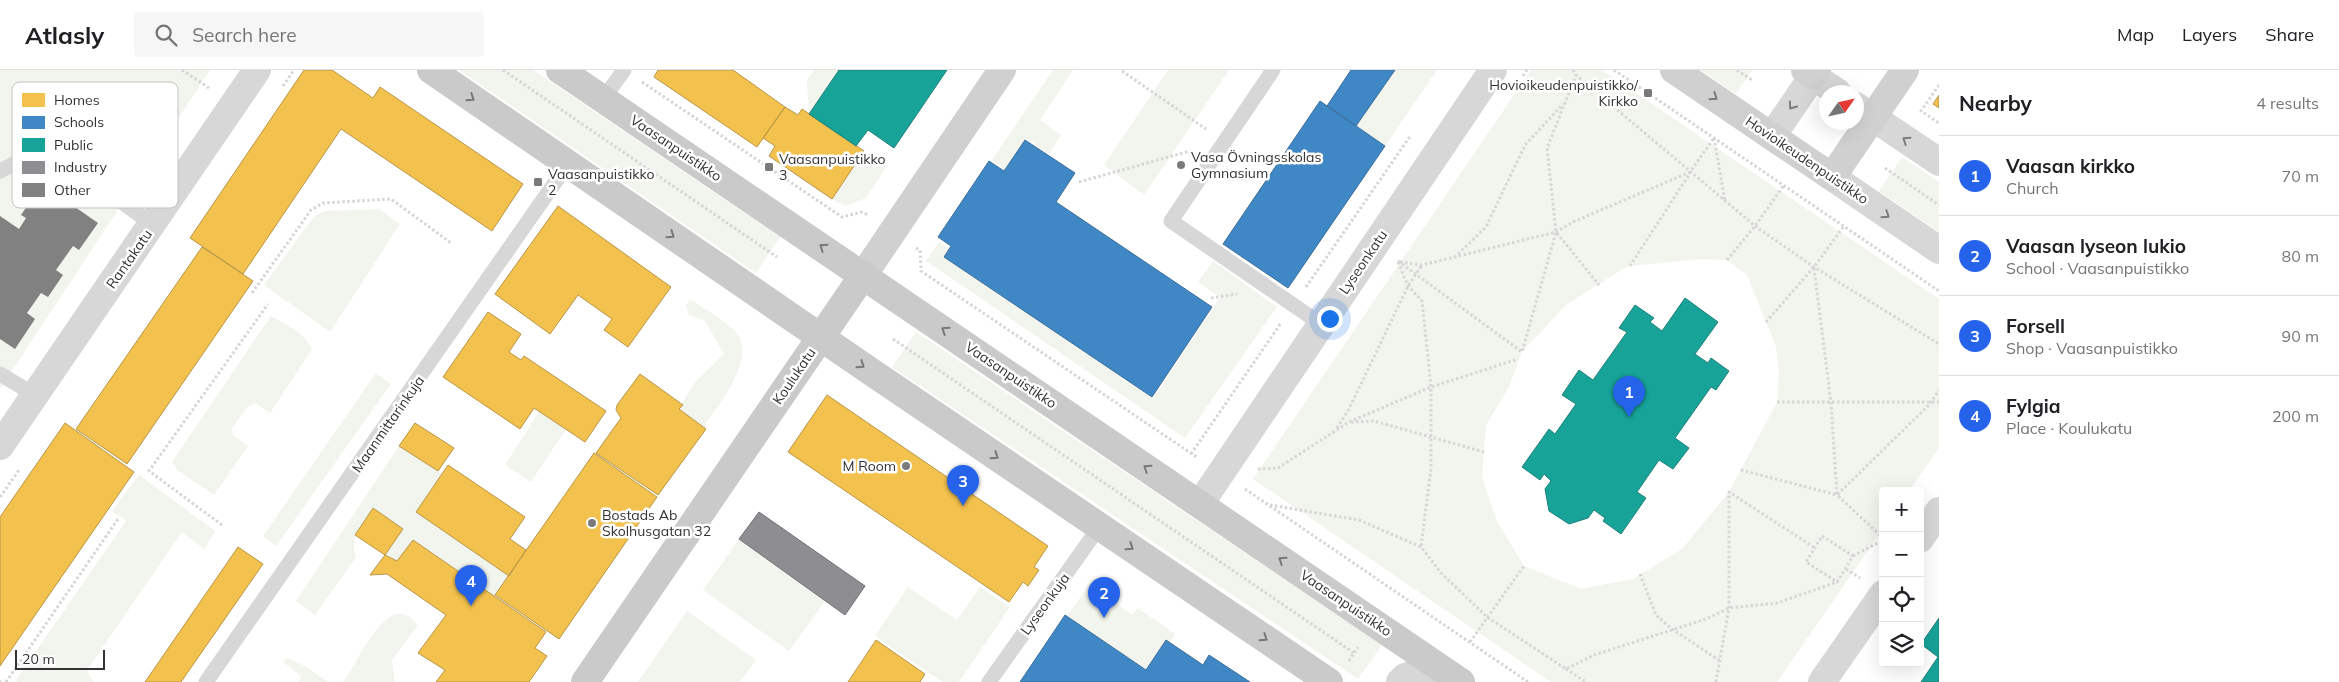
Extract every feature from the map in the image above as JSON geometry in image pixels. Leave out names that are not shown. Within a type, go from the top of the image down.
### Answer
[{"type":"main road","points":[[431,70],[1330,682]]},
{"type":"main road","name":"Vaasanpuistikko","points":[[560,70],[864,274],[1453,677]]},
{"type":"main road","name":"Koulukatu","points":[[585,682],[1002,70]]},
{"type":"main road","name":"Hovioikeudenpuistikko","points":[[1674,70],[1832,177]]},
{"type":"main road","points":[[1832,177],[1865,112],[1905,70]]},
{"type":"street","name":"Rantakatu","points":[[178,188],[257,70]]},
{"type":"street","name":"Lyseonkatu","points":[[1200,504],[1493,70]]},
{"type":"street","points":[[1772,136],[1812,72],[1828,85]]},
{"type":"street","points":[[1865,112],[1939,162]]},
{"type":"street","name":"Hovioikeudenpuistikko","points":[[1832,177],[1939,250]]},
{"type":"street","name":"Rantakatu","points":[[0,446],[164,208]]},
{"type":"street","points":[[1924,533],[1939,511]]},
{"type":"street","points":[[1822,682],[1879,600]]},
{"type":"street","points":[[1400,682],[1405,677],[1453,677]]},
{"type":"lane","points":[[603,100],[624,70]]},
{"type":"lane","points":[[1273,70],[1171,221],[1321,324]]},
{"type":"lane","name":"Maanmittarinkuja","points":[[206,682],[568,164]]},
{"type":"lane","points":[[0,171],[12,165]]},
{"type":"lane","points":[[130,208],[153,225]]},
{"type":"lane","points":[[0,374],[35,395]]},
{"type":"lane","name":"Lyseonkuja","points":[[989,682],[1104,529]]},
{"type":"path","points":[[503,70],[776,257]]},
{"type":"path","points":[[1574,70],[1576,75],[1755,226],[1814,267],[1939,344]]},
{"type":"path","points":[[1614,70],[1939,291]]},
{"type":"path","points":[[1737,70],[1752,80]]},
{"type":"path","points":[[1122,71],[1225,142]]},
{"type":"path","points":[[1398,261],[1522,352],[1556,232],[1547,148],[1576,75]]},
{"type":"path","points":[[641,81],[842,217],[862,212]]},
{"type":"path","points":[[1939,85],[1921,111],[1939,124]]},
{"type":"path","points":[[1457,254],[1486,227],[1524,145],[1565,102]]},
{"type":"path","points":[[920,250],[921,271],[1191,454],[1416,127]]},
{"type":"path","points":[[1630,266],[1714,138]]},
{"type":"path","points":[[1714,138],[1726,202]]},
{"type":"path","points":[[1079,182],[1225,142]]},
{"type":"path","points":[[1885,168],[1939,205]]},
{"type":"path","points":[[1398,261],[1422,265],[1457,254],[1556,232],[1573,222],[1690,172]]},
{"type":"path","points":[[1727,260],[1755,226],[1784,185]]},
{"type":"path","points":[[252,293],[311,210],[323,203],[391,199],[451,243]]},
{"type":"path","points":[[1766,322],[1814,267],[1844,226]]},
{"type":"path","points":[[1556,232],[1599,285]]},
{"type":"path","points":[[1398,261],[1408,286],[1422,301],[1431,387],[1431,468],[1421,547]]},
{"type":"path","points":[[1336,430],[1349,409],[1408,286],[1422,265]]},
{"type":"path","points":[[1814,267],[1831,403],[1837,496]]},
{"type":"path","points":[[222,525],[149,471],[268,304]]},
{"type":"path","points":[[893,339],[1354,653]]},
{"type":"path","points":[[1253,469],[1278,468],[1349,422],[1431,387],[1518,359]]},
{"type":"path","points":[[1837,496],[1930,404],[1939,390]]},
{"type":"path","points":[[1777,402],[1930,404],[1939,402]]},
{"type":"path","points":[[1349,422],[1374,421],[1484,452]]},
{"type":"path","points":[[1104,529],[1129,500],[1170,440]]},
{"type":"path","points":[[1741,470],[1837,496],[1879,535]]},
{"type":"path","points":[[1220,473],[1269,504],[1528,682]]},
{"type":"path","points":[[1716,682],[1729,608],[1729,492],[1814,548]]},
{"type":"path","points":[[1269,504],[1359,520],[1421,547],[1442,574],[1487,617],[1586,682]]},
{"type":"path","points":[[6,682],[118,519]]},
{"type":"path","points":[[1837,582],[1806,562],[1814,548],[1822,536],[1853,556]]},
{"type":"path","points":[[1566,668],[1594,656],[1706,619],[1729,608],[1778,602],[1837,582],[1853,556],[1879,541]]},
{"type":"path","points":[[1470,642],[1524,566]]},
{"type":"path","points":[[1640,574],[1656,615],[1672,629],[1720,661]]},
{"type":"shaded area","points":[[0,70],[210,70],[178,119],[178,82],[12,82],[12,208],[119,208],[0,389]]},
{"type":"shaded area","points":[[459,70],[533,70],[780,237],[756,273]]},
{"type":"shaded area","points":[[814,70],[839,70],[809,114],[807,80]]},
{"type":"shaded area","points":[[1053,70],[1073,70],[1040,120],[1061,135],[1049,154],[1026,138],[1004,169],[992,160]]},
{"type":"shaded area","points":[[1168,70],[1229,70],[1144,195],[1104,165]]},
{"type":"shaded area","points":[[1395,70],[1437,70],[1385,146],[1356,126]]},
{"type":"shaded area","points":[[1531,70],[1602,70],[1939,299],[1939,448],[1912,487],[1879,487],[1879,535],[1777,682],[1551,682],[1253,479]],"holes":[[[1700,259],[1727,260],[1747,275],[1776,347],[1779,370],[1777,402],[1729,492],[1682,549],[1633,579],[1581,589],[1524,566],[1497,521],[1482,477],[1486,425],[1509,387],[1522,352],[1566,305],[1630,266]]]},
{"type":"shaded area","points":[[1701,70],[1752,70],[1736,94]]},
{"type":"shaded area","points":[[864,151],[887,166],[866,198],[845,206],[832,199]]},
{"type":"shaded area","points":[[1902,157],[1939,182],[1939,232],[1879,191]]},
{"type":"shaded area","points":[[379,209],[400,224],[330,332],[264,285],[314,216],[325,211]]},
{"type":"shaded area","points":[[939,242],[949,248],[943,257],[1153,399],[1220,297],[1198,282],[1213,261],[1277,307],[1185,438],[926,261]]},
{"type":"shaded area","points":[[690,299],[733,329],[742,344],[739,370],[733,383],[703,427],[679,409],[695,382],[724,354],[705,321],[689,315],[686,306]]},
{"type":"shaded area","points":[[271,316],[300,333],[312,349],[270,413],[255,403],[247,407],[232,428],[233,435],[248,446],[214,495],[177,470],[172,462]]},
{"type":"shaded area","points":[[916,332],[1382,645],[1358,679],[892,367]]},
{"type":"shaded area","points":[[376,373],[391,384],[276,546],[263,536]]},
{"type":"shaded area","points":[[539,412],[566,429],[531,482],[505,465]]},
{"type":"shaded area","points":[[399,446],[442,474],[417,513],[509,576],[495,595],[496,597],[413,540],[397,561],[385,555],[403,529],[373,508],[355,536],[354,549],[356,557],[315,615],[296,601]]},
{"type":"shaded area","points":[[139,475],[215,531],[204,549],[182,532],[87,670],[93,682],[17,682],[16,680],[126,521],[112,511]]},
{"type":"shaded area","points":[[739,539],[825,601],[789,651],[703,590]]},
{"type":"shaded area","points":[[1094,578],[1118,594],[1113,601],[1132,615],[1138,608],[1175,634],[1170,642],[1166,640],[1146,670],[1067,616]]},
{"type":"shaded area","points":[[908,587],[957,620],[980,587],[1010,607],[959,682],[942,682],[875,636]]},
{"type":"shaded area","points":[[687,611],[756,660],[740,682],[638,682]]},
{"type":"shaded area","points":[[400,613],[410,617],[418,625],[392,660],[395,682],[343,682],[374,632],[391,617]]},
{"type":"shaded area","points":[[287,658],[303,665],[328,682],[299,682],[301,676],[283,662]]},
{"type":"building: Homes","points":[[304,70],[332,70],[373,98],[380,87],[523,184],[492,231],[341,129],[243,274],[190,238]]},
{"type":"building: Homes","points":[[658,70],[733,70],[785,107],[757,147],[654,77]]},
{"type":"building: Homes","points":[[1939,95],[1939,108],[1933,104]]},
{"type":"building: Homes","points":[[785,107],[798,115],[802,109],[864,151],[832,199],[769,156],[775,146],[763,138]]},
{"type":"building: Homes","points":[[558,206],[671,287],[628,347],[604,330],[612,319],[578,295],[550,334],[495,294]]},
{"type":"building: Homes","points":[[202,247],[253,281],[127,464],[76,429]]},
{"type":"building: Homes","points":[[488,312],[521,334],[509,352],[521,360],[524,356],[606,411],[585,442],[534,408],[520,429],[443,377]]},
{"type":"building: Homes","points":[[640,374],[683,405],[679,409],[706,429],[658,495],[596,453],[621,418],[616,410],[617,405]]},
{"type":"building: Homes","points":[[827,395],[1048,546],[1034,567],[1039,570],[1028,586],[1023,582],[1009,602],[788,452]]},
{"type":"building: Homes","points":[[65,423],[134,472],[0,666],[0,517]]},
{"type":"building: Homes","points":[[415,423],[454,448],[438,471],[399,446]]},
{"type":"building: Homes","name":"Bostads Ab Skolhusgatan 32","points":[[594,453],[657,497],[559,639],[495,595]]},
{"type":"building: Homes","points":[[448,465],[525,517],[510,539],[526,550],[509,576],[416,512]]},
{"type":"building: Homes","points":[[373,508],[403,529],[385,555],[355,535]]},
{"type":"building: Homes","points":[[413,540],[546,632],[535,648],[547,656],[529,682],[436,682],[445,670],[418,653],[446,615],[387,574],[370,575],[385,555],[397,561]]},
{"type":"building: Homes","points":[[238,547],[263,564],[181,682],[145,682]]},
{"type":"building: Homes","points":[[876,640],[925,674],[920,682],[848,682]]},
{"type":"building: Schools","points":[[1351,70],[1395,70],[1356,126],[1327,106]]},
{"type":"building: Schools","name":"Vasa Övningsskolas Gymnasium","points":[[1320,101],[1385,146],[1288,288],[1223,244]]},
{"type":"building: Schools","points":[[1025,140],[1075,173],[1056,202],[1212,307],[1152,397],[944,257],[951,246],[938,237],[989,161],[1004,171]]},
{"type":"building: Schools","points":[[1065,615],[1146,670],[1166,640],[1203,665],[1209,655],[1250,682],[1020,682]]},
{"type":"building: Public","points":[[839,70],[947,70],[894,148],[868,130],[856,146],[809,114]]},
{"type":"building: Public","points":[[1685,298],[1718,322],[1695,354],[1708,363],[1711,358],[1729,371],[1716,390],[1711,387],[1675,438],[1689,448],[1673,469],[1659,460],[1637,492],[1646,498],[1621,534],[1603,521],[1605,518],[1594,510],[1588,518],[1569,524],[1549,511],[1545,489],[1551,481],[1544,474],[1540,480],[1522,467],[1549,429],[1555,434],[1576,404],[1562,395],[1579,370],[1593,380],[1627,332],[1619,328],[1635,305],[1654,318],[1650,322],[1662,331]]},
{"type":"building: Public","points":[[1939,618],[1939,682],[1921,682],[1938,657],[1924,646],[1924,640]]},
{"type":"building: Industry","points":[[759,512],[865,586],[845,615],[739,539]]},
{"type":"building: Other","points":[[26,208],[76,208],[98,223],[79,250],[73,246],[56,270],[63,275],[48,297],[41,293],[27,313],[35,319],[15,349],[0,339],[0,216],[19,229],[26,218],[21,215]]},
{"type":"place","name":"Hovioikeudenpuistikko/ Kirkko","points":[[1648,93]]},
{"type":"place","name":"Vasa Övningsskolas Gymnasium","points":[[1181,165]]},
{"type":"place","name":"Vaasanpuistikko 3","points":[[769,167]]},
{"type":"place","name":"Vaasanpuistikko 2","points":[[538,182]]},
{"type":"place","name":"Vaasan kirkko","points":[[1629,417]]},
{"type":"place","name":"M Room","points":[[906,466]]},
{"type":"place","name":"Forsell","points":[[963,506]]},
{"type":"place","name":"Bostads Ab Skolhusgatan 32","points":[[592,523]]},
{"type":"place","name":"Fylgia","points":[[471,606]]},
{"type":"place","name":"Vaasan lyseon lukio","points":[[1104,618]]}]
